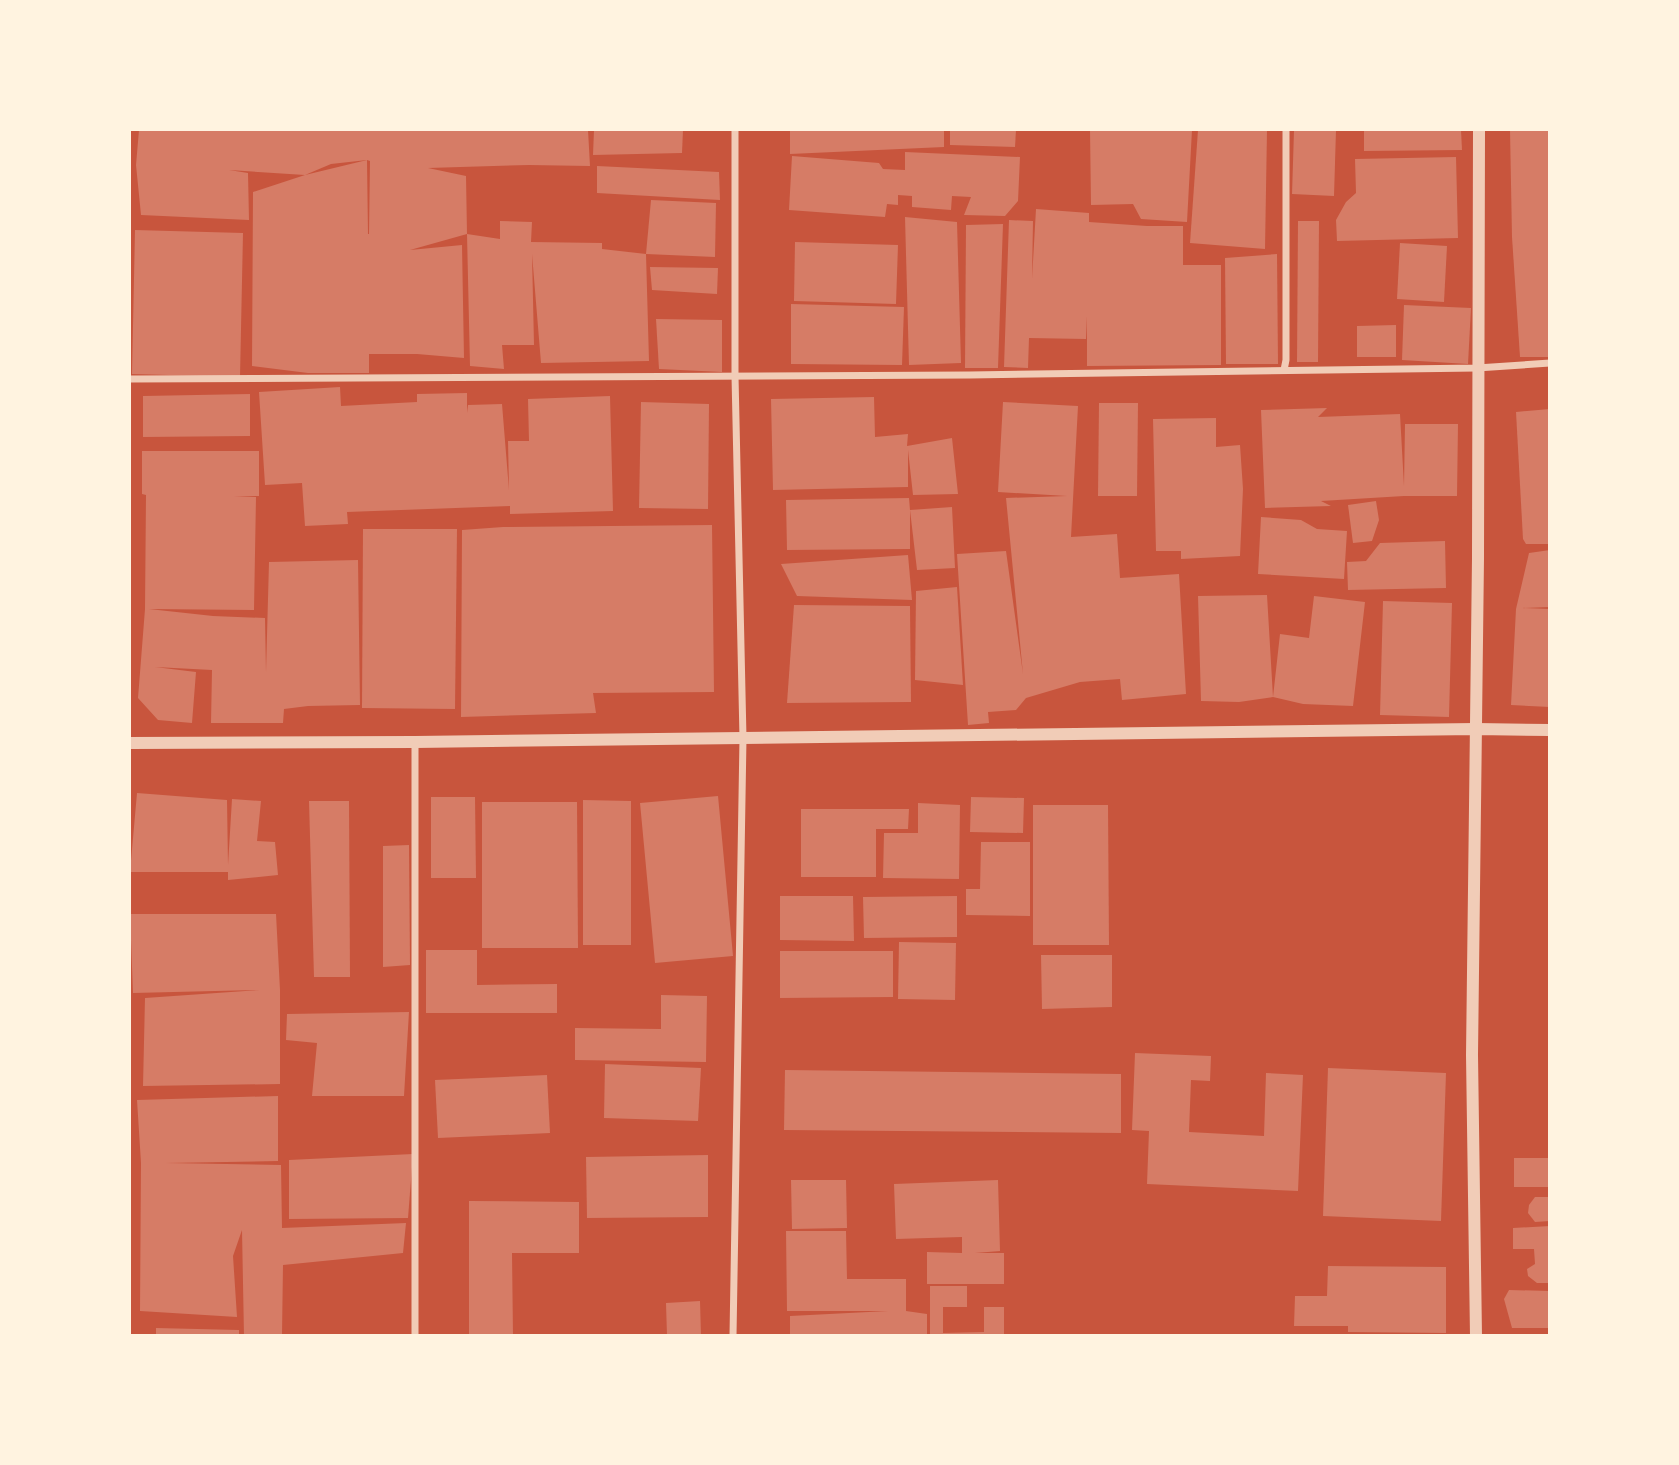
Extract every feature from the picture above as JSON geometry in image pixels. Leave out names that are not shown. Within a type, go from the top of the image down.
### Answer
[{"type":"street","points":[[733,1335],[743,738],[735,376],[735,130]]},
{"type":"street","points":[[1284,370],[1286,130]]},
{"type":"street","points":[[1476,1335],[1472,1041],[1479,130]]},
{"type":"street","points":[[130,379],[1477,368],[1549,363]]},
{"type":"street","points":[[130,743],[1549,730]]},
{"type":"street","points":[[415,742],[415,1335]]},
{"type":"building","points":[[139,130],[588,130],[590,166],[428,168],[466,176],[467,234],[410,250],[462,245],[464,358],[369,354],[369,373],[308,373],[252,366],[253,192],[305,175],[229,170],[248,173],[249,220],[141,215],[136,165]],"holes":[[[367,160],[305,175],[331,164]],[[367,160],[370,161],[369,234],[368,234]]]},
{"type":"building","points":[[594,130],[683,130],[682,153],[593,155]]},
{"type":"building","points":[[790,130],[944,130],[944,147],[790,154]]},
{"type":"building","points":[[950,130],[1016,130],[1015,147],[950,145]]},
{"type":"building","points":[[1090,130],[1192,130],[1187,222],[1141,219],[1133,204],[1091,205]]},
{"type":"building","points":[[1198,130],[1267,130],[1265,249],[1190,243]]},
{"type":"building","points":[[1294,130],[1336,130],[1334,196],[1292,194]]},
{"type":"building","points":[[1364,130],[1461,130],[1462,150],[1364,151]]},
{"type":"building","points":[[1510,130],[1550,130],[1550,357],[1520,357],[1512,237]]},
{"type":"building","points":[[905,152],[1020,157],[1018,201],[1005,216],[964,215],[971,197],[952,196],[951,210],[912,207],[912,196],[898,195],[898,205],[887,204],[885,217],[789,210],[792,156],[879,163],[883,169],[905,170]]},
{"type":"building","points":[[1456,157],[1458,238],[1337,241],[1336,220],[1346,202],[1356,193],[1355,159]]},
{"type":"building","points":[[597,166],[719,172],[720,200],[597,193]]},
{"type":"building","points":[[651,200],[716,203],[715,257],[646,254]]},
{"type":"building","points":[[1036,209],[1089,213],[1089,222],[1183,226],[1183,265],[1221,265],[1221,365],[1087,366],[1087,316],[1086,339],[1029,338],[1028,368],[1004,367],[1009,220],[1033,221],[1032,279]]},
{"type":"building","points":[[905,217],[957,222],[961,363],[909,365]]},
{"type":"building","points":[[500,221],[532,222],[531,242],[602,243],[602,249],[646,254],[649,361],[541,363],[532,254],[534,345],[502,345],[504,369],[470,366],[467,234],[500,239]]},
{"type":"building","points":[[1298,221],[1319,221],[1318,362],[1297,362]]},
{"type":"building","points":[[1003,224],[998,368],[965,368],[966,225]]},
{"type":"building","points":[[135,230],[243,233],[240,377],[132,374]]},
{"type":"building","points":[[795,242],[898,245],[896,304],[794,301]]},
{"type":"building","points":[[1400,243],[1447,246],[1444,302],[1397,299]]},
{"type":"building","points":[[1277,254],[1278,364],[1226,364],[1225,258]]},
{"type":"building","points":[[650,267],[718,268],[717,294],[652,290]]},
{"type":"building","points":[[791,304],[904,307],[902,365],[791,364]]},
{"type":"building","points":[[1404,305],[1471,308],[1468,364],[1402,360]]},
{"type":"building","points":[[656,319],[722,320],[722,372],[659,369]]},
{"type":"building","points":[[1396,325],[1396,357],[1357,357],[1357,326]]},
{"type":"building","points":[[340,387],[341,406],[417,402],[417,394],[467,393],[467,413],[468,405],[502,404],[509,490],[508,441],[529,441],[528,399],[610,396],[613,511],[510,514],[510,506],[347,512],[348,524],[305,526],[302,483],[265,485],[259,392]]},
{"type":"building","points":[[250,394],[250,436],[143,437],[143,396]]},
{"type":"building","points":[[874,397],[875,437],[908,434],[907,446],[952,438],[958,494],[913,495],[908,450],[908,487],[773,490],[771,399]]},
{"type":"building","points":[[641,402],[709,404],[708,509],[639,508]]},
{"type":"building","points":[[1003,402],[1078,406],[1071,537],[1117,534],[1120,578],[1179,574],[1186,694],[1122,700],[1120,679],[1080,682],[1026,698],[1016,710],[988,712],[989,723],[968,725],[957,554],[1006,551],[1023,674],[1006,498],[1067,496],[998,492]]},
{"type":"building","points":[[1099,403],[1138,403],[1137,496],[1098,496]]},
{"type":"building","points":[[1327,408],[1318,417],[1400,414],[1404,486],[1405,424],[1458,424],[1457,496],[1321,501],[1331,506],[1265,508],[1261,410]]},
{"type":"building","points":[[1550,409],[1550,544],[1526,544],[1523,539],[1516,412]]},
{"type":"building","points":[[1216,418],[1216,447],[1240,445],[1243,489],[1240,556],[1181,559],[1181,551],[1156,551],[1153,419]]},
{"type":"building","points":[[142,451],[259,451],[259,496],[234,496],[256,497],[254,610],[149,609],[265,618],[266,672],[269,562],[358,560],[360,705],[284,709],[283,723],[211,723],[212,670],[155,667],[196,672],[192,723],[158,720],[138,698],[145,609],[146,495],[142,494]]},
{"type":"building","points":[[909,498],[910,549],[787,550],[786,500]]},
{"type":"building","points":[[1376,501],[1379,520],[1372,541],[1353,543],[1348,505]]},
{"type":"building","points":[[952,507],[955,568],[917,570],[910,510]]},
{"type":"building","points":[[1261,517],[1301,520],[1317,529],[1347,531],[1344,579],[1258,574]]},
{"type":"building","points":[[712,525],[714,692],[593,693],[596,713],[461,717],[462,530],[503,527]]},
{"type":"building","points":[[363,529],[457,529],[455,709],[362,708]]},
{"type":"building","points":[[1445,541],[1446,588],[1348,590],[1347,562],[1366,561],[1380,543]]},
{"type":"building","points":[[1550,550],[1550,607],[1522,608],[1550,609],[1550,707],[1511,705],[1516,609],[1529,553]]},
{"type":"building","points":[[908,555],[912,600],[797,596],[781,564]]},
{"type":"building","points":[[957,587],[963,685],[915,680],[916,591]]},
{"type":"building","points":[[1267,595],[1273,697],[1239,702],[1201,701],[1198,596]]},
{"type":"building","points":[[1314,596],[1365,602],[1353,706],[1303,704],[1273,697],[1280,634],[1309,638]]},
{"type":"building","points":[[1383,601],[1452,603],[1449,717],[1380,715]]},
{"type":"building","points":[[794,605],[910,606],[911,702],[787,703]]},
{"type":"building","points":[[137,793],[227,800],[228,865],[232,799],[261,801],[257,841],[275,842],[278,875],[228,880],[228,872],[130,872]]},
{"type":"building","points":[[718,796],[733,956],[655,963],[640,803]]},
{"type":"building","points":[[431,797],[475,797],[476,878],[431,878]]},
{"type":"building","points":[[971,797],[1024,798],[1023,833],[970,832]]},
{"type":"building","points":[[583,800],[631,801],[631,945],[583,945]]},
{"type":"building","points":[[309,801],[349,801],[350,977],[314,977]]},
{"type":"building","points":[[482,802],[577,802],[578,948],[482,948]]},
{"type":"building","points":[[918,803],[960,805],[959,879],[883,878],[884,833],[918,833]]},
{"type":"building","points":[[1033,805],[1108,805],[1109,945],[1033,945]]},
{"type":"building","points":[[801,809],[909,809],[908,829],[876,829],[876,877],[801,877]]},
{"type":"building","points":[[981,842],[1030,842],[1030,916],[966,915],[966,889],[980,889]]},
{"type":"building","points":[[409,845],[410,965],[383,967],[383,846]]},
{"type":"building","points":[[780,896],[853,896],[854,941],[780,940]]},
{"type":"building","points":[[957,896],[957,937],[864,938],[863,897]]},
{"type":"building","points":[[130,914],[276,914],[280,990],[280,1084],[143,1086],[145,998],[260,990],[133,993]]},
{"type":"building","points":[[899,942],[956,943],[955,1000],[898,999]]},
{"type":"building","points":[[426,950],[477,950],[477,985],[557,984],[557,1013],[426,1013]]},
{"type":"building","points":[[780,951],[893,951],[893,997],[780,998]]},
{"type":"building","points":[[1041,955],[1112,955],[1112,1007],[1042,1009]]},
{"type":"building","points":[[661,995],[707,996],[706,1062],[575,1060],[575,1028],[661,1029]]},
{"type":"building","points":[[409,1012],[404,1096],[312,1096],[317,1043],[286,1040],[287,1014]]},
{"type":"building","points":[[1135,1053],[1211,1056],[1210,1081],[1191,1080],[1189,1132],[1264,1136],[1266,1073],[1303,1075],[1298,1191],[1147,1184],[1149,1131],[1132,1130]]},
{"type":"building","points":[[605,1064],[701,1068],[698,1121],[604,1118]]},
{"type":"building","points":[[1328,1068],[1446,1073],[1441,1221],[1323,1216]]},
{"type":"building","points":[[785,1070],[1121,1074],[1121,1133],[784,1130]]},
{"type":"building","points":[[547,1075],[550,1133],[438,1138],[435,1080]]},
{"type":"building","points":[[278,1096],[278,1161],[166,1163],[281,1165],[282,1228],[406,1223],[403,1253],[283,1265],[282,1336],[244,1336],[242,1230],[233,1256],[237,1317],[140,1311],[141,1163],[137,1100]]},
{"type":"building","points":[[413,1154],[408,1218],[289,1219],[289,1160]]},
{"type":"building","points":[[708,1155],[708,1217],[587,1218],[586,1157]]},
{"type":"building","points":[[1514,1158],[1550,1158],[1550,1187],[1514,1187]]},
{"type":"building","points":[[791,1180],[846,1180],[847,1228],[792,1229]]},
{"type":"building","points":[[998,1180],[1000,1251],[975,1253],[1004,1253],[1004,1284],[927,1284],[927,1252],[962,1253],[962,1237],[896,1239],[894,1184]]},
{"type":"building","points":[[1535,1197],[1550,1197],[1550,1221],[1535,1222],[1528,1213],[1529,1205]]},
{"type":"building","points":[[469,1201],[579,1202],[579,1253],[512,1253],[513,1336],[469,1336]]},
{"type":"building","points":[[1550,1226],[1550,1283],[1537,1283],[1528,1276],[1527,1269],[1535,1264],[1534,1249],[1513,1249],[1513,1228]]},
{"type":"building","points":[[786,1231],[846,1231],[847,1279],[906,1279],[906,1311],[927,1314],[927,1336],[790,1336],[790,1316],[888,1311],[787,1311]]},
{"type":"building","points":[[1328,1266],[1446,1267],[1446,1333],[1348,1332],[1348,1326],[1294,1326],[1295,1296],[1327,1296]]},
{"type":"building","points":[[930,1286],[967,1286],[967,1307],[943,1307],[943,1333],[984,1332],[984,1307],[1004,1307],[1004,1336],[930,1336]]},
{"type":"building","points":[[1509,1290],[1550,1291],[1550,1328],[1512,1328],[1504,1299]]},
{"type":"building","points":[[700,1301],[701,1336],[667,1336],[666,1303]]},
{"type":"building","points":[[156,1328],[239,1330],[239,1336],[156,1336]]}]
